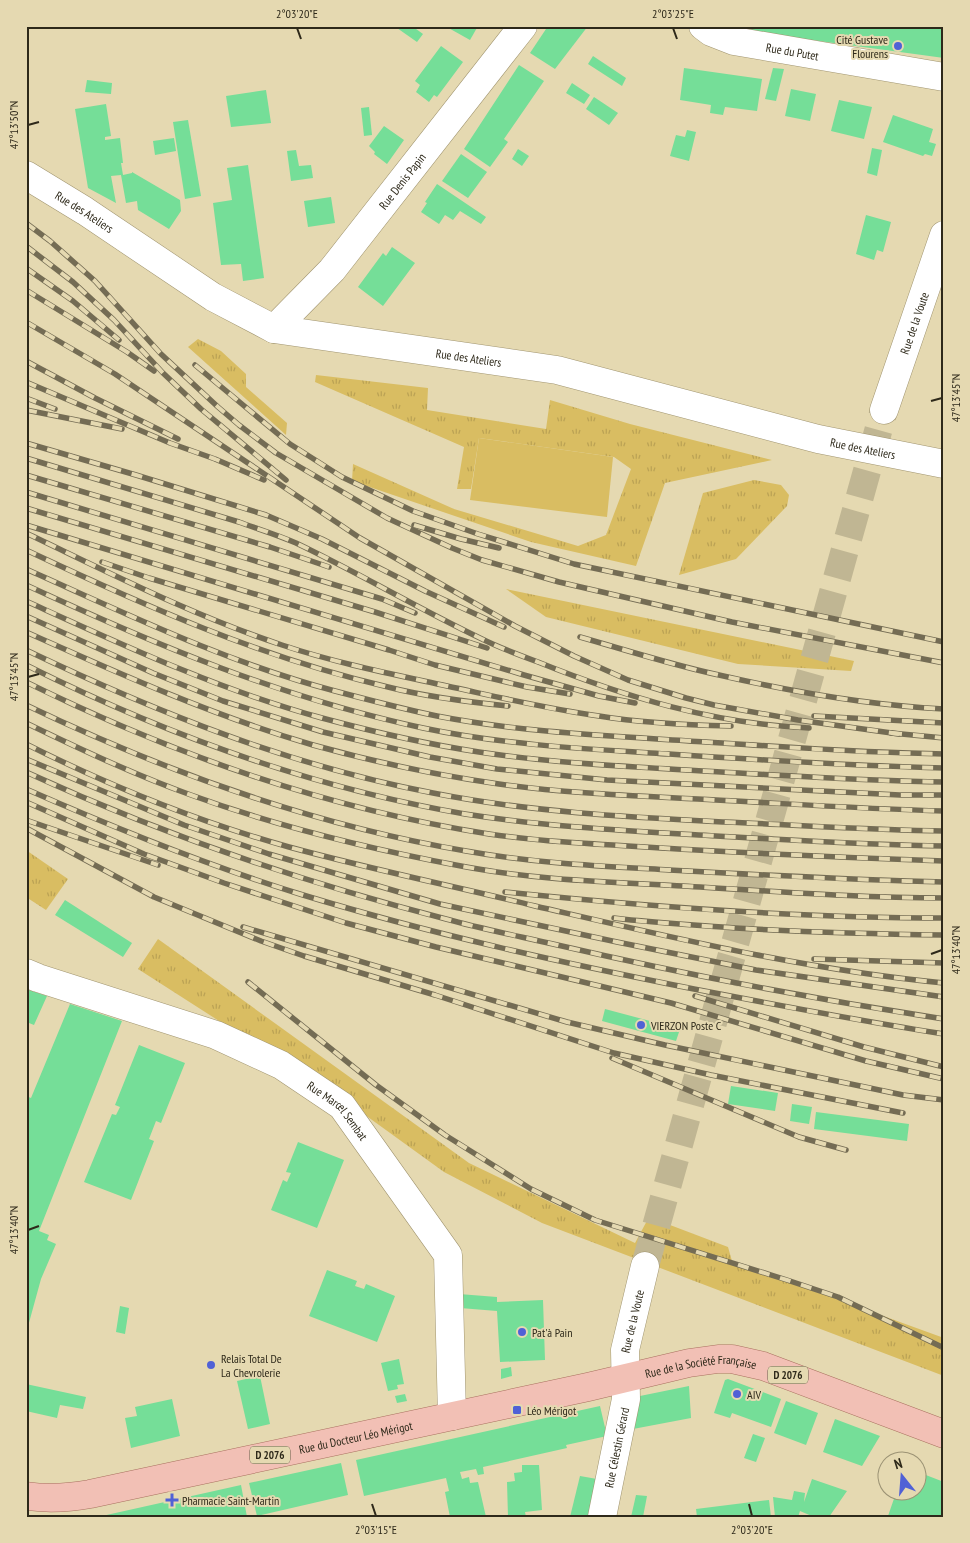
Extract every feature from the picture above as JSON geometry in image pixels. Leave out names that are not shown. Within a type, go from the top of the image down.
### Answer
[{"type":"main road","name":"Rue de la Société Française","points":[[625,1378],[705,1360],[744,1361],[944,1434]]},
{"type":"main road","name":"Rue du Docteur Léo Mérigot","points":[[26,1496],[68,1498],[90,1494],[625,1378]]},
{"type":"street","name":"Rue Denis Papin","points":[[274,329],[332,270],[523,26]]},
{"type":"street","name":"Rue du Putet","points":[[703,26],[711,32],[734,41],[944,77]]},
{"type":"street","name":"Rue des Ateliers","points":[[26,175],[85,211],[213,297],[274,329],[557,370],[818,439],[944,464]]},
{"type":"street","name":"Rue de la Voute","points":[[884,410],[944,235]]},
{"type":"street","name":"Rue Marcel Sembat","points":[[26,973],[216,1035],[281,1065],[342,1106],[448,1255],[452,1416]]},
{"type":"street","name":"Rue de la Voute","points":[[625,1378],[624,1350],[645,1266]]},
{"type":"street","name":"Rue Célestin Gérard","points":[[602,1517],[626,1399],[625,1378]]},
{"type":"green space","points":[[198,339],[221,351],[246,374],[246,387],[287,423],[286,435],[188,347]]},
{"type":"green space","points":[[316,375],[428,388],[427,410],[546,429],[550,400],[630,424],[772,460],[665,483],[636,566],[531,542],[352,481],[353,464],[454,509],[578,546],[606,535],[631,469],[614,457],[479,438],[471,489],[457,489],[464,447],[315,382]]},
{"type":"green space","points":[[479,438],[613,457],[607,517],[470,500]]},
{"type":"green space","points":[[754,480],[781,485],[789,495],[787,506],[736,559],[679,575],[703,493]]},
{"type":"green space","points":[[506,589],[854,661],[851,671],[738,664],[546,617]]},
{"type":"green space","points":[[26,850],[68,879],[46,910],[26,897]]},
{"type":"green space","points":[[158,939],[469,1163],[635,1243],[649,1217],[728,1247],[732,1261],[944,1338],[944,1376],[542,1223],[444,1172],[361,1112],[138,969]]},
{"type":"building","points":[[397,26],[412,26],[423,34],[417,42],[397,28]]},
{"type":"building","points":[[445,26],[478,26],[470,40]]},
{"type":"building","points":[[548,26],[588,26],[555,69],[530,53]]},
{"type":"building","name":"Cité Gustave Flourens","points":[[735,26],[944,26],[944,58],[760,33]]},
{"type":"building","points":[[441,46],[463,62],[437,97],[434,95],[429,102],[416,92],[420,85],[415,81]]},
{"type":"building","points":[[593,56],[626,78],[622,86],[588,64]]},
{"type":"building","points":[[519,65],[544,81],[504,139],[508,142],[490,167],[464,149]]},
{"type":"building","points":[[684,68],[762,79],[757,111],[725,107],[723,115],[710,113],[711,105],[680,100]]},
{"type":"building","points":[[773,68],[784,69],[776,101],[765,99]]},
{"type":"building","points":[[87,80],[112,83],[111,94],[85,92]]},
{"type":"building","points":[[572,83],[590,95],[584,104],[566,93]]},
{"type":"building","points":[[791,89],[816,94],[810,121],[785,116]]},
{"type":"building","points":[[266,90],[271,123],[231,127],[226,96]]},
{"type":"building","points":[[594,97],[618,113],[609,125],[586,109]]},
{"type":"building","points":[[839,100],[872,107],[864,139],[831,131]]},
{"type":"building","points":[[106,104],[111,136],[105,137],[105,140],[120,138],[123,175],[132,172],[180,200],[181,211],[169,229],[138,210],[137,201],[126,203],[121,175],[111,176],[116,203],[88,188],[75,109]]},
{"type":"building","points":[[369,107],[372,135],[364,136],[361,108]]},
{"type":"building","points":[[893,115],[933,129],[929,142],[936,144],[932,156],[925,154],[923,156],[883,142]]},
{"type":"building","points":[[188,120],[201,196],[185,199],[173,122]]},
{"type":"building","points":[[384,126],[404,140],[387,164],[374,154],[375,152],[369,146]]},
{"type":"building","points":[[687,130],[696,132],[689,161],[670,156],[676,135],[685,137]]},
{"type":"building","points":[[174,138],[176,151],[155,155],[153,141]]},
{"type":"building","points":[[872,148],[882,150],[877,176],[867,173]]},
{"type":"building","points":[[518,149],[529,156],[522,166],[512,159]]},
{"type":"building","points":[[296,150],[299,166],[311,165],[313,178],[291,181],[287,151]]},
{"type":"building","points":[[461,154],[487,172],[468,198],[442,181]]},
{"type":"building","points":[[248,165],[264,278],[243,281],[241,264],[221,265],[213,203],[232,200],[227,168]]},
{"type":"building","points":[[437,184],[486,217],[481,224],[460,211],[453,220],[445,215],[439,224],[421,212]]},
{"type":"building","points":[[331,197],[335,223],[308,227],[304,201]]},
{"type":"building","points":[[866,215],[891,222],[883,252],[877,250],[874,260],[856,254]]},
{"type":"building","points":[[392,247],[415,263],[383,306],[358,287],[383,253],[386,256]]},
{"type":"building","points":[[65,900],[132,943],[123,957],[55,915]]},
{"type":"building","points":[[26,989],[47,996],[34,1025],[29,1023],[26,1029]]},
{"type":"building","points":[[70,1004],[122,1021],[39,1231],[49,1235],[47,1240],[56,1244],[41,1279],[27,1330],[26,1096],[31,1098]]},
{"type":"building","name":"VIERZON Poste C","points":[[605,1009],[680,1029],[676,1041],[602,1021]]},
{"type":"building","points":[[139,1045],[185,1063],[161,1123],[156,1121],[149,1139],[154,1141],[131,1200],[84,1182],[112,1114],[116,1115],[120,1107],[115,1105]]},
{"type":"building","points":[[731,1086],[778,1093],[775,1111],[728,1104]]},
{"type":"building","points":[[792,1104],[812,1107],[809,1124],[790,1121]]},
{"type":"building","points":[[816,1112],[909,1124],[907,1141],[814,1129]]},
{"type":"building","points":[[298,1142],[344,1160],[317,1228],[271,1210],[283,1180],[287,1182],[291,1173],[286,1172]]},
{"type":"building","points":[[327,1270],[357,1281],[355,1286],[364,1289],[366,1284],[395,1296],[377,1342],[309,1316]]},
{"type":"building","name":"Pat'à Pain","points":[[459,1294],[497,1297],[497,1302],[543,1300],[545,1360],[500,1362],[497,1311],[460,1308]]},
{"type":"building","points":[[120,1306],[129,1308],[125,1334],[116,1332]]},
{"type":"building","points":[[399,1359],[404,1384],[397,1385],[398,1389],[388,1391],[381,1363]]},
{"type":"building","points":[[511,1367],[512,1376],[501,1379],[501,1369]]},
{"type":"building","points":[[260,1376],[270,1424],[248,1429],[237,1381]]},
{"type":"building","points":[[728,1379],[781,1399],[771,1427],[732,1413],[730,1418],[714,1413],[725,1380]]},
{"type":"building","points":[[26,1384],[86,1397],[83,1409],[60,1405],[57,1418],[26,1411]]},
{"type":"building","points":[[689,1386],[691,1418],[633,1429],[640,1396]]},
{"type":"building","points":[[405,1394],[407,1401],[397,1403],[395,1396]]},
{"type":"building","points":[[172,1399],[180,1436],[131,1448],[125,1418],[137,1416],[135,1407]]},
{"type":"building","points":[[786,1401],[818,1413],[806,1445],[774,1433]]},
{"type":"building","points":[[600,1406],[607,1436],[566,1445],[567,1448],[483,1467],[484,1474],[478,1475],[476,1469],[460,1472],[462,1479],[469,1477],[470,1483],[478,1482],[486,1517],[450,1517],[445,1492],[449,1491],[446,1478],[364,1496],[356,1460]]},
{"type":"building","points":[[835,1419],[880,1436],[862,1466],[823,1452]]},
{"type":"building","points":[[753,1434],[765,1438],[756,1462],[744,1458]]},
{"type":"building","points":[[341,1463],[348,1495],[257,1516],[249,1483]]},
{"type":"building","points":[[522,1465],[539,1465],[542,1510],[525,1512],[526,1517],[508,1517],[507,1482],[515,1481],[514,1473],[522,1472]]},
{"type":"building","points":[[580,1476],[597,1479],[589,1517],[570,1517]]},
{"type":"building","points":[[928,1476],[944,1482],[944,1517],[888,1516],[894,1500],[928,1500]]},
{"type":"building","points":[[812,1479],[847,1491],[829,1517],[814,1517],[800,1511],[798,1517],[775,1517],[773,1497],[792,1500],[794,1491],[805,1493],[804,1502]]},
{"type":"building","points":[[241,1485],[247,1517],[102,1517],[102,1516]]},
{"type":"building","points":[[636,1495],[647,1496],[643,1517],[631,1517]]},
{"type":"building","points":[[769,1500],[771,1517],[697,1517],[696,1509]]},
{"type":"tunnel","points":[[645,1266],[884,410]]},
{"type":"railway","points":[[26,223],[50,241],[95,281],[161,354],[239,425],[276,453],[387,518],[482,560],[559,582],[732,622],[944,663]]},
{"type":"railway","points":[[26,246],[73,282],[114,320],[163,373],[201,409],[286,480]]},
{"type":"railway","points":[[26,268],[73,301],[119,340]]},
{"type":"railway","points":[[26,290],[127,352],[154,371]]},
{"type":"railway","points":[[26,322],[115,374],[360,538],[515,626],[574,656],[628,680],[714,705],[798,720],[899,734]]},
{"type":"railway","points":[[26,361],[178,439]]},
{"type":"railway","points":[[195,365],[290,444],[342,477],[413,511],[478,534],[574,564],[944,642]]},
{"type":"railway","points":[[26,382],[170,443],[215,459],[264,480]]},
{"type":"railway","points":[[26,398],[55,409]]},
{"type":"railway","points":[[26,410],[122,429]]},
{"type":"railway","points":[[26,443],[266,515],[322,539],[425,591],[504,627]]},
{"type":"railway","points":[[26,458],[239,522],[289,540],[489,642],[604,687],[705,715],[739,721],[809,728]]},
{"type":"railway","points":[[26,475],[270,547],[329,567]]},
{"type":"railway","points":[[26,492],[382,599],[415,613]]},
{"type":"railway","points":[[26,508],[375,612],[487,648]]},
{"type":"railway","points":[[26,525],[524,675],[599,696],[635,703]]},
{"type":"railway","points":[[414,525],[499,548]]},
{"type":"railway","points":[[26,533],[152,593],[217,621],[249,634],[323,657],[504,698],[580,713],[648,722],[731,726]]},
{"type":"railway","points":[[26,550],[159,610],[295,661],[403,691],[448,699],[508,706]]},
{"type":"railway","points":[[102,562],[435,665],[527,687],[570,694]]},
{"type":"railway","points":[[26,569],[178,636],[295,680],[437,716],[470,722],[571,733],[825,750],[944,754]]},
{"type":"railway","points":[[26,585],[220,668],[371,716],[453,734],[576,748],[875,766],[944,768]]},
{"type":"railway","points":[[26,601],[172,666],[246,694],[322,718],[420,741],[509,756],[630,767],[888,781],[944,782]]},
{"type":"railway","points":[[26,616],[153,673],[223,701],[323,732],[430,757],[497,769],[607,780],[900,795],[944,795]]},
{"type":"railway","points":[[26,632],[203,708],[276,734],[336,751],[429,772],[499,784],[580,792],[944,811]]},
{"type":"railway","points":[[580,637],[684,667],[775,687],[859,701],[944,709]]},
{"type":"railway","points":[[26,650],[124,695],[225,735],[328,768],[380,782],[433,793],[505,805],[615,816],[889,830],[944,831]]},
{"type":"railway","points":[[26,665],[131,714],[240,756],[296,774],[408,803],[465,814],[590,828],[887,845],[944,846]]},
{"type":"railway","points":[[26,682],[137,733],[252,776],[369,810],[429,823],[489,834],[560,842],[745,853],[944,861]]},
{"type":"railway","points":[[26,705],[132,752],[186,774],[241,793],[352,827],[466,851],[567,864],[644,869],[944,882]]},
{"type":"railway","points":[[814,716],[944,723]]},
{"type":"railway","points":[[26,723],[128,770],[224,807],[325,836],[461,866],[489,871],[600,882],[846,896],[944,898]]},
{"type":"railway","points":[[891,733],[944,738]]},
{"type":"railway","points":[[26,744],[155,802],[255,837],[319,855],[687,941],[841,970],[944,983]]},
{"type":"railway","points":[[26,759],[184,825],[269,854],[440,904],[756,970],[944,997]]},
{"type":"railway","points":[[26,772],[77,795],[180,836],[285,873],[392,905],[459,923],[651,966],[797,994],[944,1019]]},
{"type":"railway","points":[[26,789],[94,818],[233,872],[351,909],[497,947],[645,979],[819,1013],[944,1034]]},
{"type":"railway","points":[[26,802],[144,854],[224,883],[346,923],[436,947],[671,1003],[866,1061],[944,1079]]},
{"type":"railway","points":[[26,820],[158,865]]},
{"type":"railway","points":[[26,828],[154,897],[261,941],[304,956],[435,995],[614,1053],[711,1075],[903,1113]]},
{"type":"railway","points":[[505,892],[724,911],[944,918]]},
{"type":"railway","points":[[614,918],[761,929],[944,935]]},
{"type":"railway","points":[[243,927],[567,1022],[665,1045],[903,1095],[944,1100]]},
{"type":"railway","points":[[814,959],[944,963]]},
{"type":"railway","points":[[248,982],[376,1085],[445,1135],[531,1189],[595,1220],[838,1297],[944,1348]]},
{"type":"railway","points":[[695,996],[864,1047],[944,1067]]},
{"type":"railway","points":[[612,1058],[799,1137],[846,1150]]},
{"type":"place","name":"Cité Gustave Flourens","points":[[898,46]]},
{"type":"place","name":"VIERZON Poste C","points":[[641,1025]]},
{"type":"place","name":"Pat'à Pain","points":[[522,1332]]},
{"type":"place","name":"Relais Total De La Chevrolerie","points":[[211,1365]]},
{"type":"place","name":"AIV","points":[[737,1394]]},
{"type":"place","name":"Léo Mérigot","points":[[517,1410]]},
{"type":"place","name":"Pharmacie Saint-Martin","points":[[172,1500]]}]
